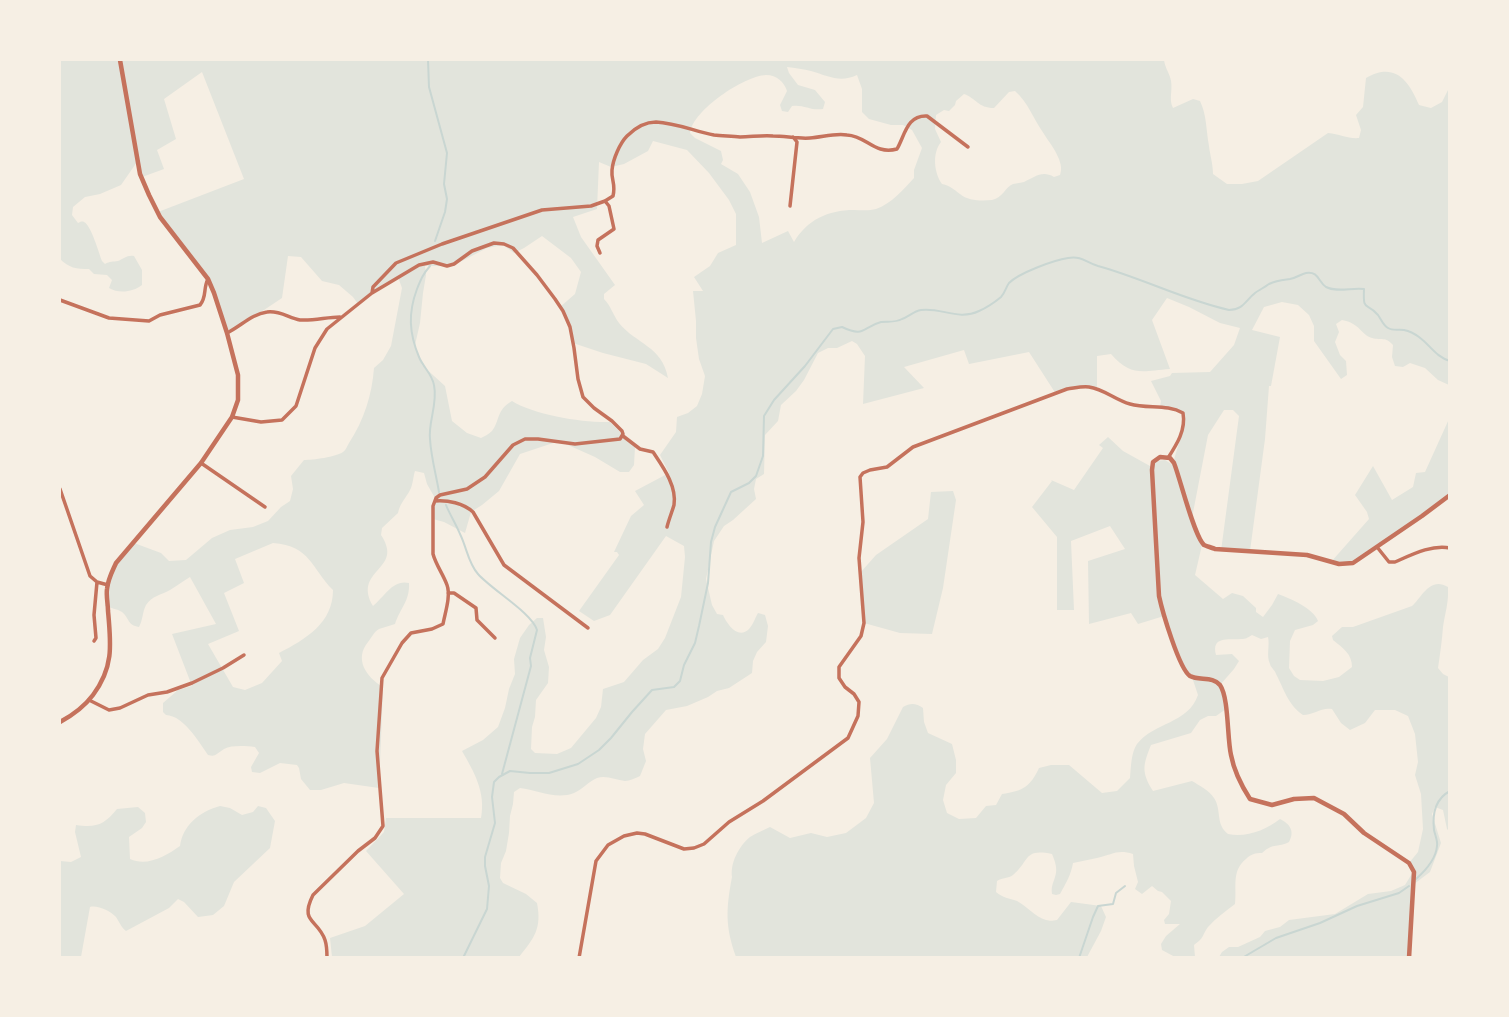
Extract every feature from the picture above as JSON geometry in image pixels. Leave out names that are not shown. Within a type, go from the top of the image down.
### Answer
[{"type":"street","points":[[60,722],[89,700],[108,668],[111,645],[107,591],[116,563],[201,463],[232,417],[238,400],[238,375],[208,279],[160,217],[140,174],[120,60]]},
{"type":"street","points":[[372,293],[373,287],[396,263],[542,210],[591,206],[613,196],[615,187],[612,169],[618,152],[626,137],[639,126],[656,122],[714,135],[744,137],[770,135],[812,138],[849,135],[864,140],[872,148],[892,150],[897,149],[911,122],[926,116],[968,147]]},
{"type":"street","points":[[790,206],[797,142],[793,137]]},
{"type":"street","points":[[600,253],[598,240],[614,229],[609,206],[605,201]]},
{"type":"street","points":[[232,417],[261,422],[282,420],[296,406],[315,348],[327,329],[372,293],[419,265],[433,262],[447,266],[472,251],[494,243],[504,244],[513,248],[537,275],[563,311],[570,327],[583,397],[622,431],[623,436],[640,449],[653,453],[665,470],[674,493],[667,527]]},
{"type":"street","points":[[60,300],[109,318],[149,321],[160,315],[200,305],[208,279]]},
{"type":"street","points":[[227,333],[256,315],[267,312],[302,320],[342,317]]},
{"type":"street","points":[[579,957],[596,862],[608,845],[624,836],[637,833],[684,849],[704,844],[729,822],[848,738],[859,716],[859,702],[839,678],[839,667],[861,636],[864,623],[859,551],[863,522],[860,477],[863,473],[887,467],[902,454],[925,442],[1082,386],[1097,388],[1130,404],[1175,408],[1183,413],[1185,423],[1178,443],[1168,458]]},
{"type":"street","points":[[327,957],[327,943],[309,918],[309,904],[313,895],[375,838],[383,826],[377,751],[382,678],[402,643],[411,633],[443,624],[448,593],[433,554],[435,501],[440,495],[467,489],[485,477],[513,446],[525,439],[575,444],[620,439],[623,436]]},
{"type":"street","points":[[1409,957],[1414,872],[1409,863],[1364,833],[1344,814],[1314,798],[1294,799],[1272,805],[1250,799],[1238,781],[1230,753],[1225,702],[1220,685],[1213,680],[1188,674],[1164,616],[1159,596],[1152,470],[1153,462],[1160,457],[1168,458],[1174,463],[1194,526],[1205,545],[1215,549],[1307,555],[1339,564],[1353,564],[1450,495]]},
{"type":"street","points":[[201,463],[265,508]]},
{"type":"street","points":[[60,489],[90,576],[97,582],[108,585]]},
{"type":"street","points":[[435,501],[467,506],[504,565],[588,628]]},
{"type":"street","points":[[1377,547],[1389,562],[1431,548],[1450,548]]},
{"type":"street","points":[[94,641],[97,582]]},
{"type":"street","points":[[448,593],[454,593],[476,608],[477,620],[495,638]]},
{"type":"street","points":[[89,700],[109,710],[120,708],[148,695],[167,692],[192,683],[244,655]]},
{"type":"shaded area","points":[[60,60],[1164,60],[1171,81],[1173,108],[1193,99],[1200,101],[1213,174],[1227,184],[1258,181],[1328,133],[1359,138],[1361,130],[1356,115],[1363,107],[1366,78],[1385,72],[1399,76],[1410,88],[1419,105],[1431,108],[1442,102],[1449,88],[1449,385],[1438,380],[1425,368],[1410,363],[1403,367],[1395,366],[1392,357],[1393,345],[1390,342],[1368,336],[1353,324],[1342,320],[1336,324],[1339,332],[1335,342],[1340,355],[1346,361],[1347,375],[1341,379],[1314,341],[1314,326],[1309,315],[1298,305],[1282,302],[1264,307],[1252,330],[1280,337],[1269,386],[1250,551],[1221,551],[1239,416],[1233,410],[1224,410],[1208,435],[1191,523],[1202,545],[1195,575],[1223,599],[1232,593],[1243,596],[1263,617],[1278,594],[1301,604],[1315,616],[1318,621],[1295,630],[1290,641],[1289,668],[1300,680],[1323,681],[1339,677],[1352,667],[1349,655],[1332,636],[1342,627],[1353,627],[1412,606],[1423,593],[1436,584],[1448,587],[1438,668],[1449,677],[1449,831],[1443,810],[1435,807],[1432,814],[1441,843],[1430,872],[1414,884],[1409,957],[1219,957],[1229,947],[1238,947],[1289,920],[1335,914],[1368,894],[1391,891],[1405,885],[1413,872],[1409,863],[1418,852],[1423,829],[1421,794],[1415,775],[1418,762],[1415,734],[1408,716],[1395,710],[1375,710],[1365,723],[1350,730],[1341,723],[1332,709],[1303,715],[1290,702],[1271,665],[1268,658],[1268,637],[1261,639],[1252,635],[1244,639],[1222,640],[1216,645],[1216,655],[1232,654],[1239,661],[1220,685],[1226,709],[1216,716],[1200,720],[1191,733],[1151,745],[1145,763],[1146,779],[1153,791],[1192,781],[1207,790],[1216,803],[1221,826],[1228,834],[1256,832],[1280,819],[1291,831],[1289,842],[1251,855],[1241,864],[1236,874],[1235,904],[1208,927],[1194,945],[1195,957],[1175,957],[1162,950],[1161,944],[1166,936],[1180,924],[1165,924],[1171,901],[1152,886],[1142,894],[1135,889],[1138,882],[1133,854],[1123,852],[1073,863],[1060,894],[1056,895],[1052,894],[1056,871],[1052,854],[1031,854],[1013,875],[997,881],[996,892],[1017,901],[1046,920],[1057,920],[1071,902],[1101,906],[1106,917],[1087,957],[736,957],[728,927],[728,908],[732,866],[739,850],[750,837],[770,827],[790,838],[811,833],[827,837],[846,833],[866,818],[874,803],[870,758],[887,739],[903,707],[913,704],[923,708],[928,733],[952,744],[956,773],[946,785],[943,800],[947,813],[959,819],[976,818],[986,806],[996,805],[1002,794],[1025,787],[1039,768],[1051,765],[1069,765],[1102,793],[1117,791],[1130,778],[1132,756],[1137,744],[1152,731],[1187,712],[1193,705],[1198,695],[1164,616],[1138,624],[1131,613],[1089,624],[1088,561],[1125,549],[1110,526],[1071,541],[1074,610],[1057,610],[1057,537],[1032,507],[1051,480],[1074,490],[1103,448],[1099,445],[1108,437],[1123,451],[1150,466],[1156,461],[1165,460],[1173,465],[1182,432],[1183,413],[1160,407],[1161,401],[1151,381],[1172,373],[1210,372],[1234,345],[1240,328],[1220,323],[1167,298],[1152,320],[1170,369],[1138,371],[1125,366],[1111,354],[1097,356],[1097,388],[1082,386],[1056,394],[1029,352],[969,364],[964,350],[904,367],[924,388],[863,404],[865,356],[857,344],[852,341],[818,353],[804,380],[781,405],[778,421],[765,435],[764,474],[756,479],[756,499],[724,526],[714,541],[706,579],[717,614],[723,615],[737,632],[749,629],[758,613],[765,615],[768,626],[766,642],[757,652],[752,673],[729,688],[687,706],[666,710],[645,734],[643,749],[646,761],[640,776],[625,781],[600,777],[577,792],[567,795],[520,788],[514,792],[500,878],[503,883],[526,894],[537,903],[538,912],[536,933],[519,957],[332,957],[330,938],[365,926],[404,894],[366,851],[384,832],[386,818],[481,818],[480,791],[462,751],[483,740],[498,727],[515,674],[514,659],[520,638],[529,625],[537,618],[543,618],[546,637],[544,650],[549,667],[548,683],[536,700],[531,749],[535,753],[557,754],[571,748],[596,718],[601,707],[603,689],[624,682],[643,660],[658,649],[665,638],[681,597],[685,557],[684,546],[666,536],[610,615],[594,621],[579,611],[619,555],[614,552],[631,516],[644,505],[635,491],[669,473],[660,455],[676,432],[677,417],[697,406],[702,394],[705,376],[696,338],[693,291],[703,291],[694,277],[710,266],[718,253],[736,245],[736,214],[709,173],[687,150],[653,141],[648,151],[624,164],[611,167],[599,162],[597,209],[573,217],[581,237],[615,285],[604,294],[604,299],[619,323],[660,359],[668,378],[646,364],[573,343],[572,328],[560,307],[575,294],[581,272],[571,258],[542,236],[514,253],[503,245],[487,248],[447,266],[425,266],[420,323],[415,345],[422,365],[445,386],[452,421],[467,433],[481,438],[492,431],[501,412],[512,401],[559,417],[610,422],[635,447],[634,465],[629,472],[620,472],[559,441],[520,454],[499,491],[471,512],[465,533],[433,519],[435,498],[424,473],[415,471],[411,488],[398,513],[382,528],[381,535],[387,553],[368,586],[368,595],[373,606],[394,586],[403,582],[409,583],[406,600],[395,624],[379,629],[364,648],[362,655],[367,673],[383,687],[379,788],[344,783],[321,790],[310,790],[301,779],[297,765],[280,763],[260,773],[252,772],[251,767],[259,753],[255,747],[231,747],[208,755],[185,724],[163,712],[163,703],[178,690],[192,686],[172,634],[216,624],[190,577],[148,602],[139,627],[130,623],[122,612],[105,606],[112,571],[134,543],[161,553],[169,561],[186,560],[212,538],[230,530],[253,527],[268,521],[290,501],[293,489],[291,476],[304,460],[330,457],[345,450],[366,407],[374,368],[383,360],[391,346],[402,288],[398,277],[358,304],[339,285],[322,281],[301,257],[288,256],[282,298],[228,334],[207,277],[158,212],[244,179],[202,72],[164,99],[176,139],[157,150],[164,169],[142,177],[137,162],[121,185],[85,197],[73,207],[72,215],[78,223],[87,224],[102,261],[105,264],[134,256],[142,270],[142,285],[126,291],[113,290],[109,288],[112,280],[107,275],[73,267],[60,259]],"holes":[[[787,67],[839,79],[857,75],[862,89],[862,112],[869,119],[903,125],[912,130],[922,148],[914,178],[882,207],[827,214],[812,222],[794,242],[788,231],[762,243],[759,217],[750,192],[738,174],[721,164],[721,151],[690,133],[700,114],[721,96],[745,81],[766,75],[777,78],[786,88],[780,105],[782,111],[788,112],[792,106],[823,109],[825,102],[815,90],[798,85]],[[1015,91],[1056,152],[1061,165],[1060,175],[1054,177],[1042,174],[1013,184],[992,200],[967,198],[942,184],[935,163],[941,142],[935,129],[936,115],[944,110],[949,111],[964,94],[984,106],[994,108],[1009,92]],[[273,543],[286,545],[303,553],[333,590],[328,612],[316,629],[279,653],[282,661],[262,683],[245,690],[233,687],[208,644],[239,631],[224,593],[244,583],[235,559]]]},
{"type":"shaded area","points":[[1449,419],[1449,498],[1353,563],[1331,562],[1369,519],[1355,495],[1373,466],[1392,500],[1413,487],[1416,473],[1425,472]]},
{"type":"shaded area","points":[[953,491],[956,500],[943,588],[932,634],[900,633],[864,623],[860,573],[876,555],[928,519],[931,492]]},
{"type":"shaded area","points":[[220,806],[242,815],[253,812],[258,806],[266,808],[275,821],[270,848],[234,882],[224,906],[213,915],[198,917],[178,899],[169,908],[126,931],[111,913],[90,907],[81,957],[60,957],[60,861],[71,862],[81,857],[76,825],[99,824],[117,809],[138,807],[145,813],[146,822],[129,837],[130,859],[143,862],[163,857],[180,846],[193,820]]},
{"type":"waterway","points":[[428,60],[429,87],[447,153],[444,184],[447,199],[435,241]]},
{"type":"waterway","points":[[463,958],[487,909],[489,886],[485,857],[495,823],[492,797],[494,782],[510,771],[549,773],[578,764],[599,750],[652,690],[674,687],[680,681],[699,626],[715,527],[731,492],[749,483],[756,476],[763,456],[764,416],[774,400],[805,366],[833,329],[842,327],[859,332],[875,324],[899,320],[921,310],[971,314],[999,299],[1009,283],[1020,275],[1046,264],[1073,258],[1229,310],[1241,307],[1255,293],[1272,283],[1310,273],[1330,289],[1364,289],[1366,306],[1378,315],[1386,327],[1414,334],[1441,357],[1450,361]]},
{"type":"waterway","points":[[430,266],[417,289],[411,323],[416,348],[434,385],[430,439],[439,492]]},
{"type":"waterway","points":[[446,505],[475,570],[528,616],[537,630],[530,658],[531,666],[502,774]]},
{"type":"waterway","points":[[1416,879],[1435,856],[1437,844],[1434,812],[1441,798],[1450,791]]},
{"type":"waterway","points":[[1079,958],[1098,906],[1113,904],[1116,893],[1125,886]]},
{"type":"waterway","points":[[1242,958],[1276,938],[1320,923],[1357,906],[1399,893],[1409,886]]}]
